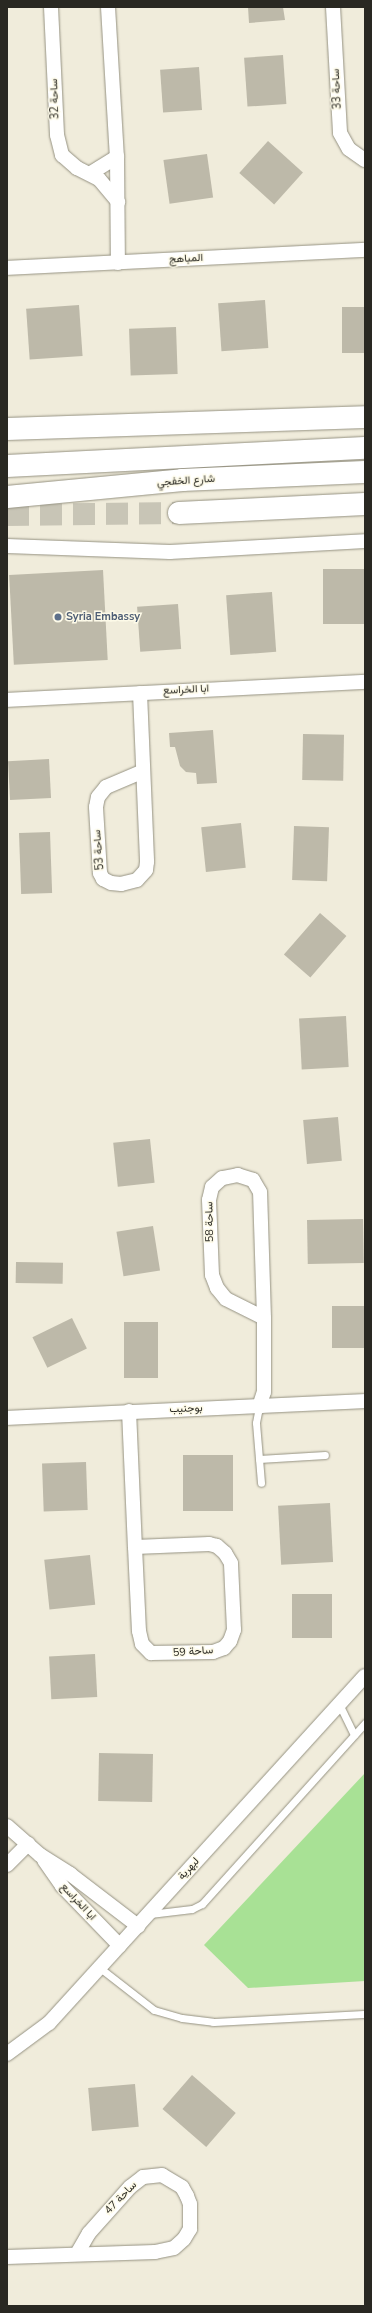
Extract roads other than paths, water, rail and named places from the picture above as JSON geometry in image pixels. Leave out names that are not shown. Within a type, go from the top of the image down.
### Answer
[{"type":"highway","points":[[7,429],[365,417]]},
{"type":"highway","points":[[7,466],[365,448]]},
{"type":"highway","name":"شارع الخفجي","points":[[7,497],[182,480],[365,472]]},
{"type":"highway","points":[[180,513],[365,504]]},
{"type":"street","name":"ساحة 32","points":[[51,7],[58,146],[67,161],[91,173],[99,179],[118,202]]},
{"type":"street","points":[[108,7],[117,158],[118,263]]},
{"type":"street","name":"ساحة 33","points":[[333,7],[340,133],[349,149],[365,160]]},
{"type":"street","points":[[91,173],[117,158]]},
{"type":"street","name":"المباهج","points":[[7,268],[365,250]]},
{"type":"street","points":[[7,546],[170,552],[365,541]]},
{"type":"street","name":"ابا الخراسع","points":[[7,700],[140,692],[365,682]]},
{"type":"street","name":"ساحة 53","points":[[140,692],[142,772],[147,862],[146,870],[137,880],[121,884],[111,883],[100,873],[97,802],[106,787],[142,772]]},
{"type":"street","name":"ساحة 58","points":[[259,1407],[264,1392],[264,1318],[260,1192],[252,1180],[238,1175],[222,1178],[212,1187],[209,1200],[212,1275],[217,1288],[226,1299],[264,1318]]},
{"type":"street","name":"بوجنيب","points":[[7,1418],[129,1411],[259,1407],[365,1401]]},
{"type":"street","name":"ساحة 59","points":[[129,1411],[135,1547],[139,1631],[146,1651],[163,1654],[214,1652],[224,1648],[230,1641],[234,1630],[231,1564],[225,1553],[217,1546],[209,1544],[135,1547]]},
{"type":"street","name":"لبهرية","points":[[7,2054],[49,2022],[340,1706],[365,1676]]},
{"type":"street","name":"ابا الخراسع","points":[[7,1826],[40,1855],[70,1874],[138,1926]]},
{"type":"street","points":[[7,1865],[28,1844]]},
{"type":"street","name":"ابا الخراسع","points":[[40,1855],[62,1886],[120,1946]]},
{"type":"street","name":"ساحة 47","points":[[7,2257],[155,2252],[174,2248],[184,2239],[190,2229],[188,2196],[182,2187],[162,2175],[143,2177],[130,2186],[89,2233],[77,2254]]},
{"type":"lane","points":[[259,1407],[256,1419],[261,1483]]},
{"type":"lane","points":[[259,1459],[325,1454]]},
{"type":"lane","points":[[340,1706],[354,1735]]},
{"type":"lane","points":[[147,1914],[192,1909],[202,1904],[365,1723]]},
{"type":"lane","points":[[100,1968],[154,2010],[182,2018],[214,2022],[365,2014]]},
{"type":"tunnel","points":[[7,515],[179,513]]},
{"type":"place","name":"Syria Embassy","points":[[58,617]]}]
